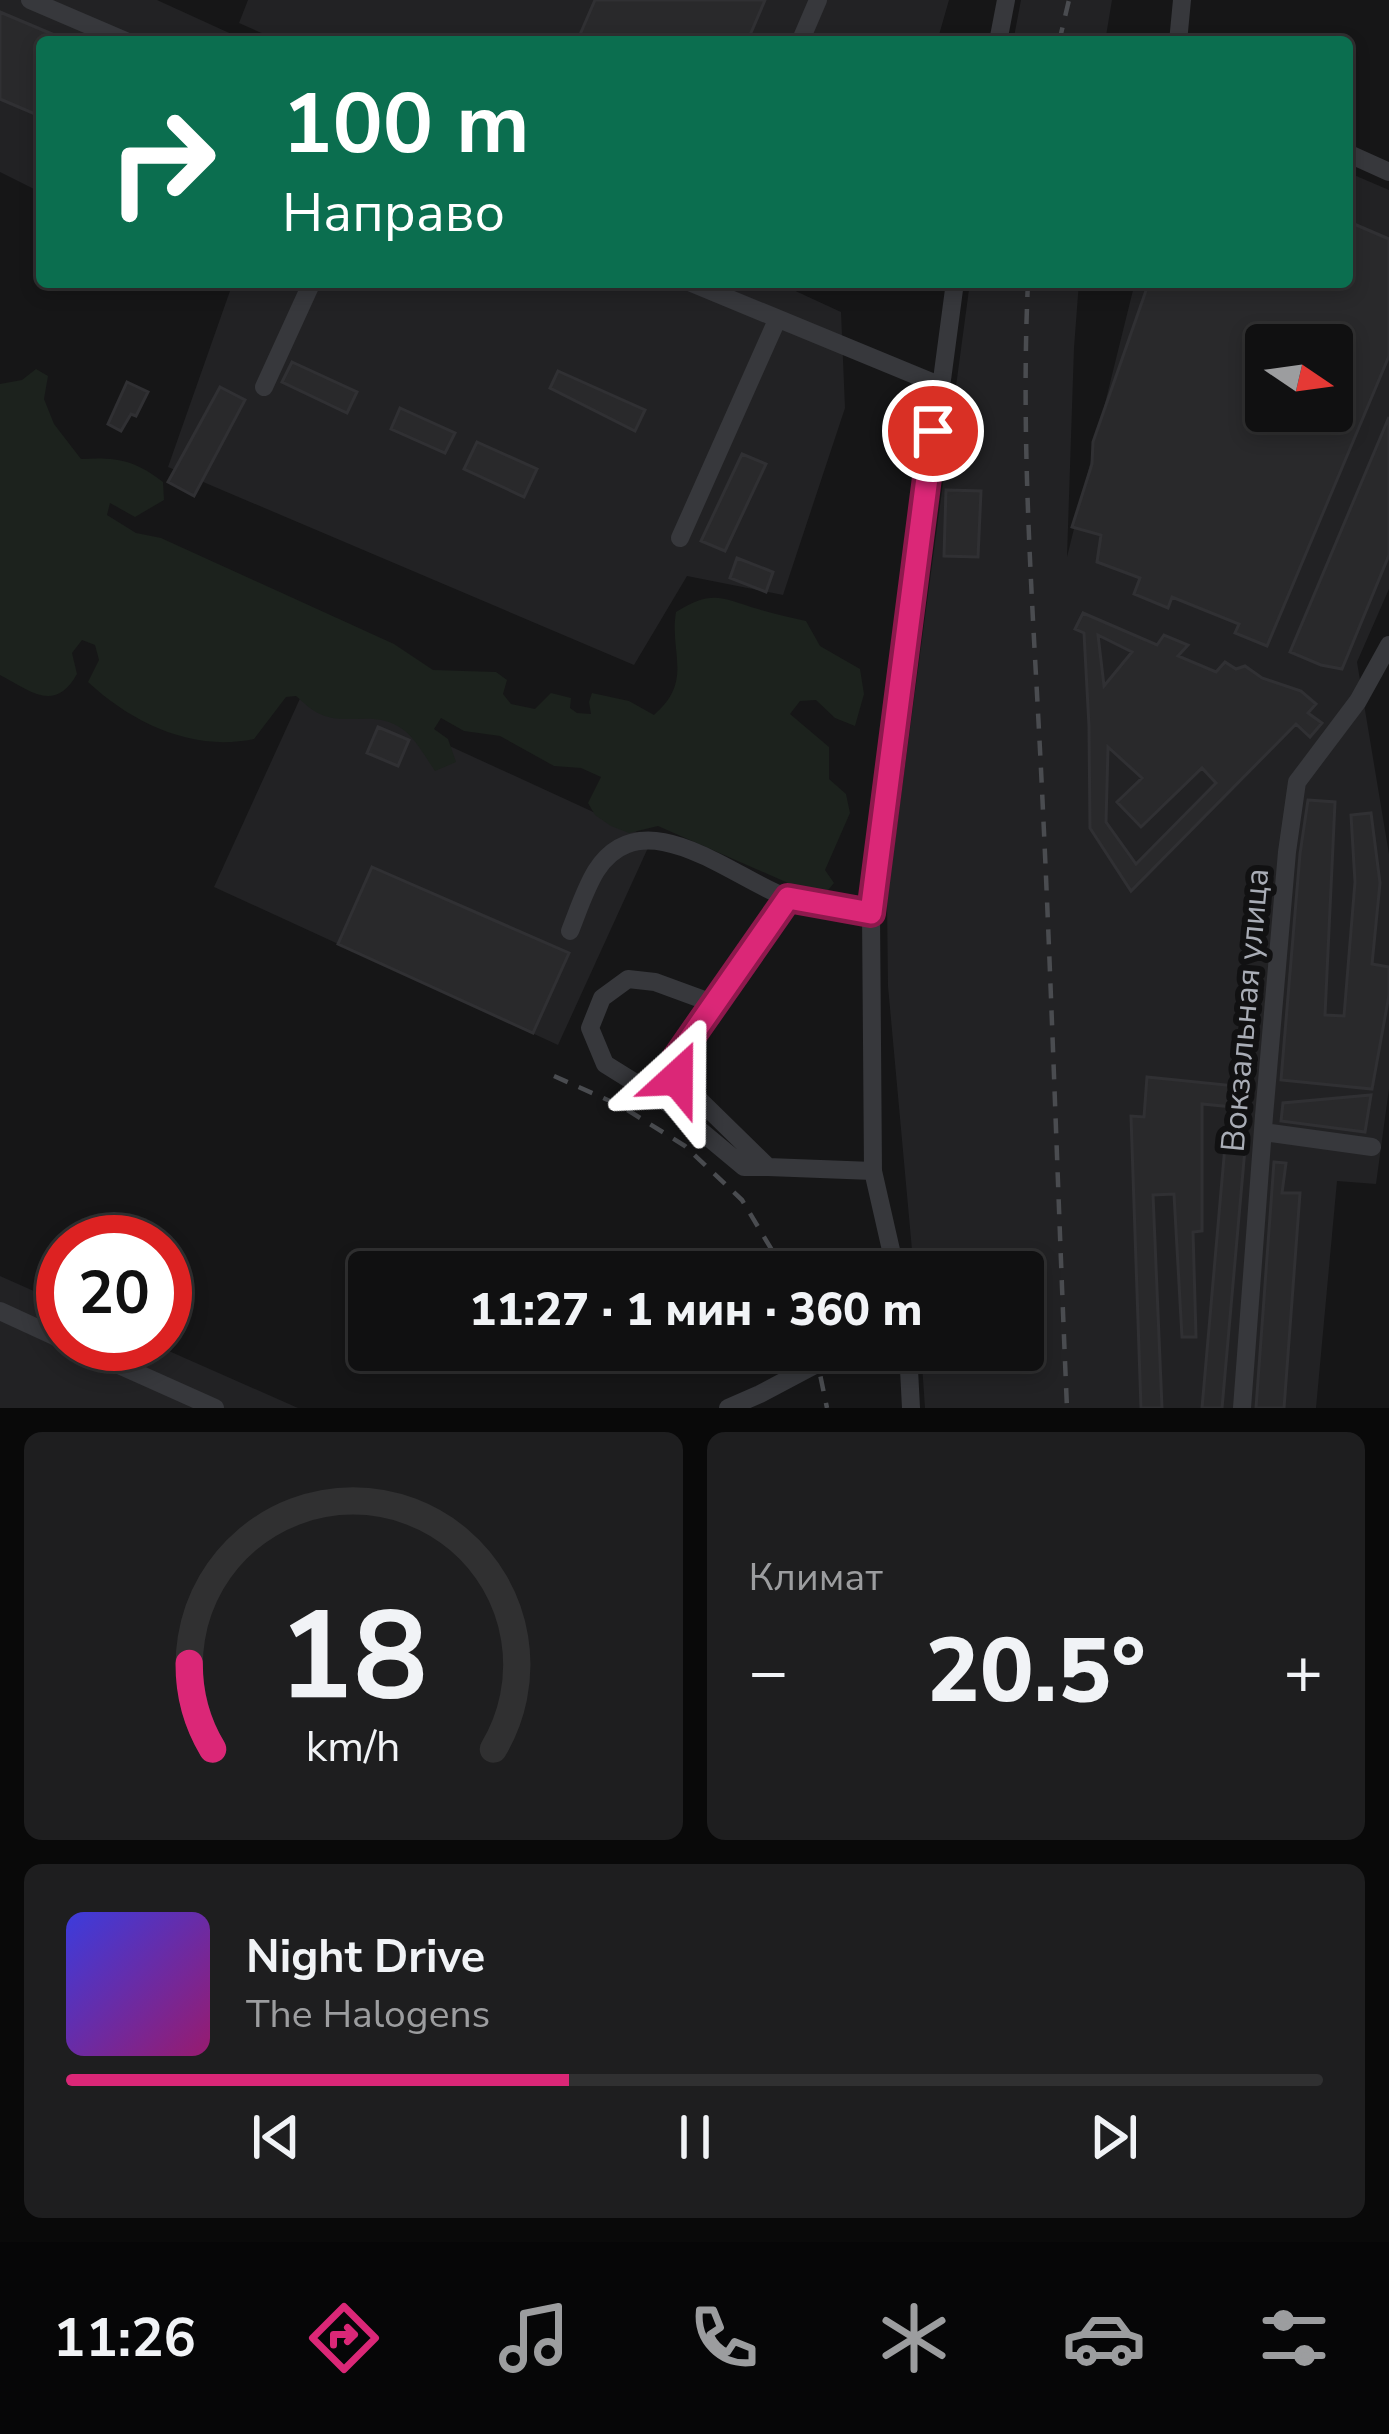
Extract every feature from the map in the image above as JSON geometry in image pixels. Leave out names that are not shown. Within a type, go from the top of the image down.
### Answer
[{"type":"street","points":[[30,0],[114,36]]},
{"type":"street","points":[[803,36],[818,0]]},
{"type":"street","points":[[999,36],[1006,0]]},
{"type":"street","points":[[1179,36],[1182,0]]},
{"type":"street","points":[[1353,156],[1389,172]]},
{"type":"street","points":[[264,387],[309,288]]},
{"type":"street","points":[[703,288],[939,385]]},
{"type":"street","points":[[891,1251],[873,1171],[871,913],[954,288]]},
{"type":"street","points":[[680,538],[777,320]]},
{"type":"street","name":"Вокзальная улица","points":[[1242,1408],[1287,852],[1297,782],[1358,701],[1389,645]]},
{"type":"street","points":[[570,931],[597,868],[620,848],[646,838],[690,849],[788,898],[871,913]]},
{"type":"street","points":[[768,1167],[677,1078],[675,1060],[788,898]]},
{"type":"street","points":[[715,1004],[655,982],[628,980],[602,998],[590,1028],[605,1064],[666,1102],[744,1167],[873,1171]]},
{"type":"street","points":[[1264,1132],[1372,1147]]},
{"type":"street","points":[[0,1311],[36,1328]]},
{"type":"street","points":[[132,1371],[215,1408]]},
{"type":"street","points":[[728,1408],[803,1371]]},
{"type":"street","points":[[909,1371],[911,1408]]},
{"type":"shaded area","points":[[0,0],[157,0],[236,36],[36,36],[36,190],[0,172]]},
{"type":"shaded area","points":[[248,0],[949,0],[939,36],[268,36],[239,23]]},
{"type":"shaded area","points":[[1021,0],[1112,0],[1106,36],[1014,36]]},
{"type":"shaded area","points":[[1353,175],[1389,190],[1389,589],[1357,662],[1389,854],[1389,1089],[1376,1184],[1337,1181],[1316,1408],[925,1408],[922,1371],[1044,1371],[1044,1251],[912,1251],[888,986],[887,900],[969,288],[1079,288],[1067,557],[1134,288],[1353,288]]},
{"type":"shaded area","points":[[231,288],[789,288],[841,312],[845,408],[783,595],[687,576],[634,665],[168,467]]},
{"type":"shaded area","points":[[36,369],[48,376],[44,399],[54,424],[81,459],[125,462],[163,482],[164,500],[135,517],[110,503],[107,515],[136,533],[161,538],[394,644],[433,670],[496,672],[507,680],[503,694],[511,704],[535,709],[551,693],[571,698],[570,708],[577,713],[591,714],[592,693],[629,701],[654,715],[677,678],[676,612],[699,600],[717,598],[806,621],[820,646],[860,669],[864,694],[855,726],[835,718],[816,700],[800,701],[790,714],[829,747],[829,779],[846,794],[850,813],[825,870],[834,883],[824,895],[804,890],[658,826],[629,833],[611,826],[588,803],[601,777],[581,768],[554,766],[500,736],[464,731],[441,718],[434,729],[448,739],[456,762],[435,771],[413,740],[394,724],[331,718],[296,696],[286,697],[254,739],[209,741],[165,731],[124,710],[88,682],[99,660],[95,645],[82,640],[72,653],[77,674],[60,693],[31,692],[0,675],[0,384],[22,380]]},
{"type":"shaded area","points":[[308,681],[652,839],[558,1045],[214,887]]},
{"type":"shaded area","points":[[0,1276],[36,1292],[36,1371],[192,1371],[192,1361],[298,1408],[0,1408]]},
{"type":"building","points":[[595,0],[765,0],[750,36],[579,36]]},
{"type":"building","points":[[0,12],[57,36],[36,36],[36,114],[0,99]]},
{"type":"building","points":[[1353,224],[1389,239],[1389,356],[1267,646],[1235,633],[1239,624],[1172,597],[1168,608],[1134,594],[1140,578],[1097,562],[1101,535],[1072,527],[1092,464],[1093,442],[1147,288],[1353,288]]},
{"type":"building","points":[[292,362],[357,392],[347,413],[282,382]]},
{"type":"building","points":[[558,371],[645,410],[635,431],[550,388]]},
{"type":"building","points":[[127,382],[148,392],[136,416],[131,414],[121,431],[108,424]]},
{"type":"building","points":[[220,387],[245,400],[194,496],[168,482]]},
{"type":"building","points":[[400,408],[455,433],[445,453],[391,429]]},
{"type":"building","points":[[1389,417],[1389,555],[1342,669],[1321,665],[1290,652]]},
{"type":"building","points":[[477,442],[537,469],[524,497],[464,469]]},
{"type":"building","points":[[742,454],[766,464],[725,551],[701,541]]},
{"type":"building","points":[[946,490],[981,491],[978,557],[944,556]]},
{"type":"building","points":[[737,558],[773,572],[766,592],[730,578]]},
{"type":"building","points":[[1083,613],[1157,645],[1164,635],[1188,645],[1178,656],[1216,672],[1225,662],[1236,669],[1245,666],[1262,678],[1301,691],[1316,704],[1308,713],[1322,723],[1310,737],[1296,724],[1131,891],[1090,828],[1084,633],[1075,629]],"holes":[[[1098,635],[1132,652],[1104,686]],[[1108,747],[1142,778],[1117,802],[1141,827],[1202,768],[1216,783],[1136,864],[1106,822]]]},
{"type":"building","points":[[378,727],[409,740],[398,766],[367,753]]},
{"type":"building","points":[[1308,800],[1335,802],[1325,1015],[1344,1016],[1355,882],[1351,815],[1371,813],[1380,883],[1372,964],[1389,967],[1389,995],[1372,1089],[1281,1080]]},
{"type":"building","points":[[372,867],[569,953],[533,1033],[338,944]]},
{"type":"building","points":[[1147,1077],[1236,1086],[1234,1107],[1202,1104],[1202,1231],[1193,1232],[1196,1337],[1182,1337],[1174,1194],[1153,1195],[1162,1408],[1141,1408],[1131,1116],[1144,1117]]},
{"type":"building","points":[[1371,1095],[1365,1132],[1281,1121],[1283,1103]]},
{"type":"building","points":[[1227,1123],[1247,1126],[1222,1408],[1202,1408]]},
{"type":"building","points":[[1274,1162],[1286,1163],[1282,1193],[1300,1193],[1284,1408],[1256,1408]]},
{"type":"railway","points":[[1060,36],[1069,0]]},
{"type":"railway","points":[[1028,288],[1029,536],[1067,1408]]},
{"type":"railway","points":[[554,1076],[621,1106],[685,1146],[742,1200],[772,1251]]},
{"type":"railway","points":[[819,1371],[827,1408]]},
{"type":"route","points":[[677,1078],[675,1060],[788,898],[871,913],[933,431]]}]
